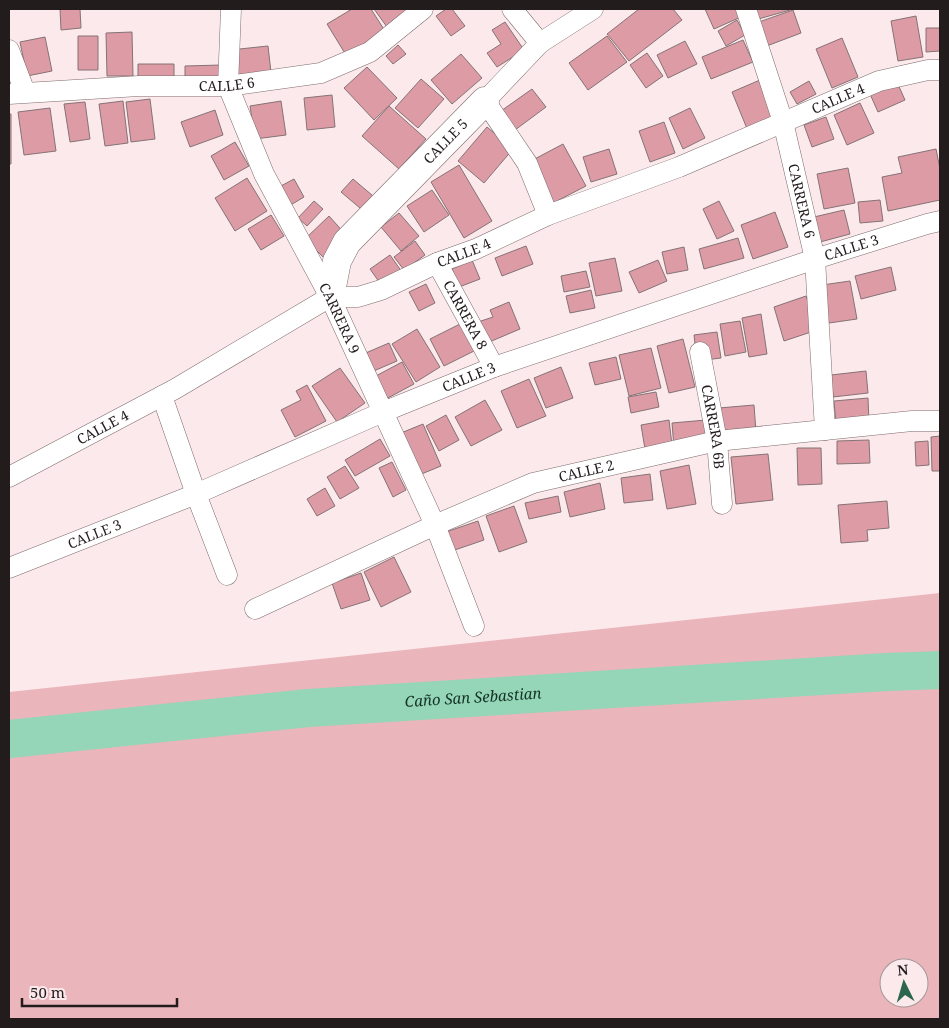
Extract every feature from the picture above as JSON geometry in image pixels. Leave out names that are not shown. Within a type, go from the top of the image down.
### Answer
[{"type":"street","name":"CARRERA 9","points":[[231,9],[228,86],[264,174],[330,297],[435,525],[474,626]]},
{"type":"street","name":"CALLE 6","points":[[17,92],[138,86],[228,86],[321,72],[370,52],[424,9]]},
{"type":"street","points":[[512,9],[540,43]]},
{"type":"street","name":"CALLE 5","points":[[330,297],[337,261],[347,242],[486,101],[540,43],[593,9]]},
{"type":"street","name":"CARRERA 6","points":[[746,9],[783,122],[815,259],[825,430]]},
{"type":"street","points":[[9,50],[17,92]]},
{"type":"street","name":"CALLE 4","points":[[9,477],[162,396],[330,297],[358,297],[381,290],[437,263],[476,249],[548,215],[679,167],[879,81],[928,70],[940,70]]},
{"type":"street","points":[[486,101],[527,163],[548,215]]},
{"type":"street","name":"CALLE 3","points":[[9,568],[196,494],[383,412],[494,367],[815,259],[940,221]]},
{"type":"street","name":"CARRERA 8","points":[[437,263],[494,367]]},
{"type":"street","name":"CARRERA 6B","points":[[700,352],[717,441],[722,504]]},
{"type":"street","points":[[162,396],[226,574]]},
{"type":"street","name":"CALLE 2","points":[[255,609],[435,525],[533,484],[717,441],[912,421],[940,422]]},
{"type":"shaded area","points":[[940,593],[940,1019],[9,1019],[9,692]]},
{"type":"building","points":[[60,9],[80,9],[81,28],[61,30]]},
{"type":"building","points":[[352,9],[371,9],[385,31],[346,55],[327,24]]},
{"type":"building","points":[[374,9],[405,9],[407,12],[387,27]]},
{"type":"building","points":[[446,9],[452,9],[465,26],[451,36],[436,16]]},
{"type":"building","points":[[639,9],[673,9],[682,20],[629,61],[607,34]]},
{"type":"building","points":[[705,9],[737,9],[741,17],[714,29]]},
{"type":"building","points":[[752,9],[789,9],[790,10],[755,20]]},
{"type":"building","points":[[793,10],[801,33],[764,47],[756,23]]},
{"type":"building","points":[[916,16],[923,57],[898,61],[891,21]]},
{"type":"building","points":[[737,20],[745,35],[726,46],[718,31]]},
{"type":"building","points":[[505,22],[524,50],[497,67],[487,53],[501,44],[492,30]]},
{"type":"building","points":[[926,28],[940,28],[940,51],[926,52]]},
{"type":"building","points":[[132,32],[133,76],[107,76],[106,33]]},
{"type":"building","points":[[78,36],[98,36],[98,70],[78,70]]},
{"type":"building","points":[[607,36],[627,62],[588,90],[569,63]]},
{"type":"building","points":[[45,37],[52,71],[27,76],[20,42]]},
{"type":"building","points":[[842,38],[858,77],[832,88],[816,49]]},
{"type":"building","points":[[743,40],[753,62],[711,79],[702,57]]},
{"type":"building","points":[[685,41],[697,64],[668,78],[657,55]]},
{"type":"building","points":[[398,45],[406,54],[393,64],[386,56]]},
{"type":"building","points":[[268,46],[272,81],[234,85],[230,50]]},
{"type":"building","points":[[647,53],[663,76],[646,88],[630,65]]},
{"type":"building","points":[[461,54],[482,78],[452,104],[431,80]]},
{"type":"building","points":[[138,64],[174,64],[174,81],[138,81]]},
{"type":"building","points":[[221,65],[222,83],[185,84],[185,66]]},
{"type":"building","points":[[367,67],[397,98],[374,120],[344,88]]},
{"type":"building","points":[[421,79],[444,99],[418,128],[395,108]]},
{"type":"building","points":[[760,80],[776,119],[748,131],[732,92]]},
{"type":"building","points":[[809,81],[816,94],[797,104],[790,92]]},
{"type":"building","points":[[897,82],[905,100],[878,112],[870,94]]},
{"type":"building","points":[[532,89],[546,107],[515,130],[501,111]]},
{"type":"building","points":[[332,95],[335,127],[307,130],[304,98]]},
{"type":"building","points":[[150,99],[155,139],[131,142],[126,102]]},
{"type":"building","points":[[123,101],[128,143],[105,146],[99,104]]},
{"type":"building","points":[[281,101],[286,135],[255,139],[250,106]]},
{"type":"building","points":[[85,102],[90,139],[70,142],[64,104]]},
{"type":"building","points":[[860,103],[874,133],[847,145],[834,115]]},
{"type":"building","points":[[389,106],[426,139],[399,169],[362,136]]},
{"type":"building","points":[[50,108],[56,151],[24,155],[18,112]]},
{"type":"building","points":[[690,108],[705,138],[683,149],[669,118]]},
{"type":"building","points":[[215,110],[223,135],[190,147],[181,122]]},
{"type":"building","points":[[9,114],[11,114],[11,164],[9,164]]},
{"type":"building","points":[[826,117],[834,139],[812,147],[804,125]]},
{"type":"building","points":[[664,122],[675,153],[650,162],[639,131]]},
{"type":"building","points":[[487,127],[513,149],[484,183],[458,161]]},
{"type":"building","points":[[235,142],[249,166],[224,180],[211,156]]},
{"type":"building","points":[[563,144],[586,186],[551,204],[529,162]]},
{"type":"building","points":[[609,149],[617,174],[591,182],[583,157]]},
{"type":"building","points":[[936,149],[940,169],[940,200],[888,211],[882,177],[902,173],[898,157]]},
{"type":"building","points":[[459,165],[492,221],[464,238],[431,182]]},
{"type":"building","points":[[848,168],[855,203],[824,209],[817,174]]},
{"type":"building","points":[[247,178],[267,211],[235,231],[215,198]]},
{"type":"building","points":[[294,179],[304,197],[289,206],[279,187]]},
{"type":"building","points":[[353,179],[379,201],[367,214],[341,192]]},
{"type":"building","points":[[432,190],[449,215],[424,232],[407,206]]},
{"type":"building","points":[[880,200],[883,221],[860,223],[858,202]]},
{"type":"building","points":[[314,201],[323,209],[307,226],[298,218]]},
{"type":"building","points":[[719,201],[734,231],[717,239],[703,209]]},
{"type":"building","points":[[844,210],[850,234],[820,242],[814,217]]},
{"type":"building","points":[[775,212],[788,247],[753,259],[741,225]]},
{"type":"building","points":[[399,213],[419,236],[401,251],[381,227]]},
{"type":"building","points":[[271,215],[284,236],[261,250],[248,229]]},
{"type":"building","points":[[329,216],[346,235],[323,257],[305,239]]},
{"type":"building","points":[[738,238],[744,258],[704,269],[699,249]]},
{"type":"building","points":[[415,241],[425,255],[404,270],[394,257]]},
{"type":"building","points":[[526,246],[533,264],[502,276],[495,258]]},
{"type":"building","points":[[684,247],[688,270],[667,274],[662,252]]},
{"type":"building","points":[[390,255],[402,272],[382,286],[370,269]]},
{"type":"building","points":[[615,258],[622,291],[596,296],[589,263]]},
{"type":"building","points":[[472,260],[480,279],[459,287],[452,269]]},
{"type":"building","points":[[658,260],[667,281],[639,293],[629,272]]},
{"type":"building","points":[[891,267],[896,290],[861,299],[855,276]]},
{"type":"building","points":[[586,271],[590,287],[564,292],[561,276]]},
{"type":"building","points":[[850,281],[857,319],[829,323],[822,285]]},
{"type":"building","points":[[426,284],[435,303],[419,311],[409,292]]},
{"type":"building","points":[[591,290],[595,308],[570,313],[566,296]]},
{"type":"building","points":[[806,296],[817,330],[784,341],[774,307]]},
{"type":"building","points":[[509,302],[520,329],[487,343],[478,322],[493,317],[490,310]]},
{"type":"building","points":[[761,314],[767,354],[749,357],[742,318]]},
{"type":"building","points":[[740,321],[746,352],[725,356],[720,324]]},
{"type":"building","points":[[464,322],[478,349],[444,366],[430,339]]},
{"type":"building","points":[[417,329],[440,367],[416,382],[392,344]]},
{"type":"building","points":[[717,332],[721,358],[697,361],[694,335]]},
{"type":"building","points":[[683,339],[695,387],[669,393],[657,346]]},
{"type":"building","points":[[389,343],[397,361],[369,373],[361,355]]},
{"type":"building","points":[[651,348],[661,388],[629,396],[619,355]]},
{"type":"building","points":[[616,357],[621,379],[595,385],[589,363]]},
{"type":"building","points":[[402,362],[414,384],[386,399],[374,377]]},
{"type":"building","points":[[561,367],[573,398],[546,408],[534,378]]},
{"type":"building","points":[[340,368],[365,403],[337,422],[312,386]]},
{"type":"building","points":[[866,371],[868,393],[833,397],[831,375]]},
{"type":"building","points":[[529,379],[546,416],[517,428],[501,391]]},
{"type":"building","points":[[307,385],[326,421],[295,437],[281,410],[301,400],[296,391]]},
{"type":"building","points":[[656,392],[659,407],[631,413],[628,397]]},
{"type":"building","points":[[868,398],[869,422],[836,424],[834,401]]},
{"type":"building","points":[[485,400],[502,430],[471,446],[455,417]]},
{"type":"building","points":[[754,405],[756,432],[722,435],[719,408]]},
{"type":"building","points":[[446,415],[459,440],[439,451],[426,426]]},
{"type":"building","points":[[669,420],[672,445],[645,449],[641,425]]},
{"type":"building","points":[[706,420],[708,445],[674,448],[672,423]]},
{"type":"building","points":[[423,424],[441,466],[419,475],[401,433]]},
{"type":"building","points":[[940,436],[940,471],[932,471],[931,437]]},
{"type":"building","points":[[380,439],[390,456],[355,476],[345,460]]},
{"type":"building","points":[[869,440],[870,463],[837,464],[837,441]]},
{"type":"building","points":[[928,441],[929,465],[916,466],[915,442]]},
{"type":"building","points":[[797,448],[821,448],[822,484],[798,485]]},
{"type":"building","points":[[768,454],[773,500],[736,504],[731,457]]},
{"type":"building","points":[[392,462],[406,490],[393,497],[379,468]]},
{"type":"building","points":[[689,465],[696,504],[667,509],[660,471]]},
{"type":"building","points":[[345,466],[359,488],[340,499],[327,477]]},
{"type":"building","points":[[650,474],[653,500],[624,503],[621,478]]},
{"type":"building","points":[[600,483],[605,509],[570,517],[564,492]]},
{"type":"building","points":[[325,488],[335,506],[317,516],[307,499]]},
{"type":"building","points":[[558,496],[561,512],[529,519],[525,503]]},
{"type":"building","points":[[887,501],[889,528],[867,530],[868,541],[841,543],[838,505]]},
{"type":"building","points":[[514,506],[527,542],[499,552],[486,516]]},
{"type":"building","points":[[478,521],[484,540],[446,553],[440,534]]},
{"type":"building","points":[[394,557],[411,592],[381,607],[364,572]]},
{"type":"building","points":[[361,573],[370,600],[341,609],[332,583]]},
{"type":"waterway","name":"Caño San Sebastian","points":[[9,739],[308,708],[940,670]]}]
